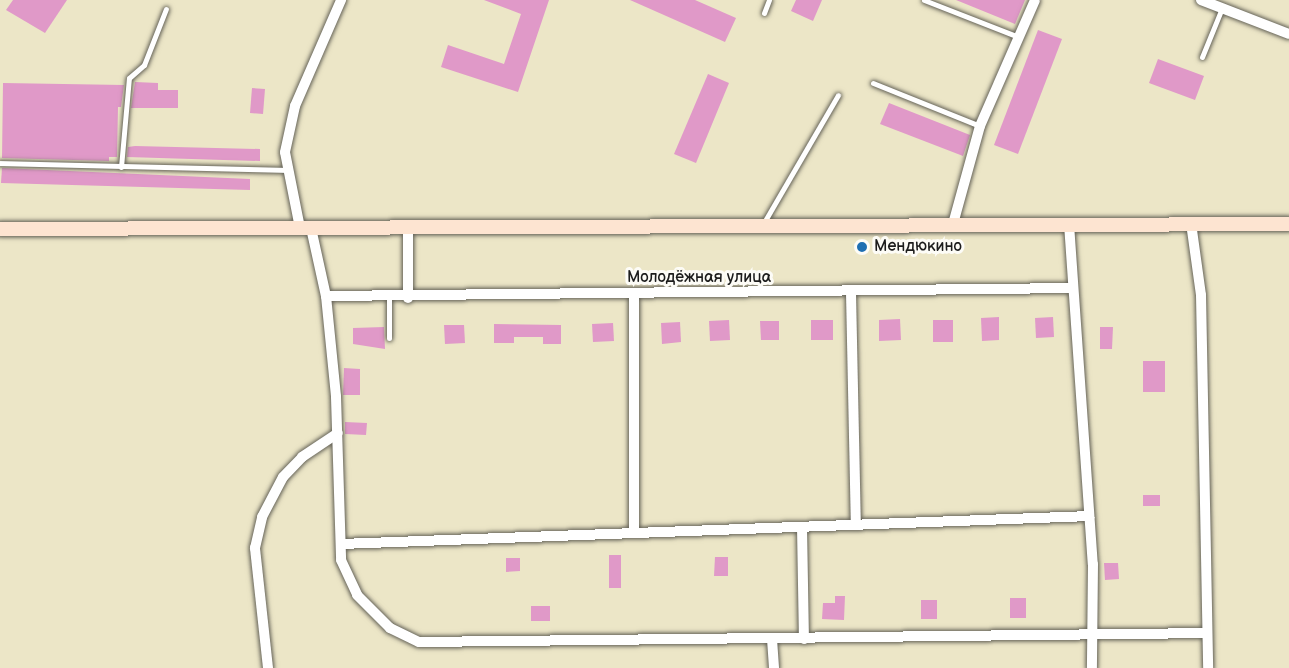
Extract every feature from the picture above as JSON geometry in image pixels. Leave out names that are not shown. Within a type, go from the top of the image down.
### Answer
[{"type":"street","points":[[341,0],[295,106],[285,152],[287,170],[326,296],[338,433],[341,560],[357,595],[390,628],[419,642],[1207,633]]},
{"type":"street","points":[[952,224],[980,126],[1035,0]]},
{"type":"street","points":[[1201,0],[1222,4],[1289,34]]},
{"type":"street","points":[[1191,223],[1201,295],[1208,668]]},
{"type":"street","points":[[1069,224],[1089,516],[1092,668]]},
{"type":"street","points":[[0,229],[1289,224]]},
{"type":"street","points":[[408,227],[408,298]]},
{"type":"street","name":"Молодёжная улица","points":[[326,296],[408,298],[1073,288]]},
{"type":"street","points":[[634,293],[634,533]]},
{"type":"street","points":[[851,293],[856,525]]},
{"type":"street","points":[[268,668],[255,548],[262,517],[283,477],[302,457],[338,433]]},
{"type":"street","points":[[341,544],[1089,516]]},
{"type":"street","points":[[802,527],[804,639]]},
{"type":"street","points":[[772,639],[774,668]]},
{"type":"lane","points":[[764,13],[769,0]]},
{"type":"lane","points":[[924,0],[1019,37]]},
{"type":"lane","points":[[1202,57],[1222,4]]},
{"type":"lane","points":[[121,167],[129,78],[144,65],[166,9]]},
{"type":"lane","points":[[873,83],[980,126]]},
{"type":"lane","points":[[763,225],[810,149],[838,95]]},
{"type":"lane","points":[[0,162],[287,170]]},
{"type":"lane","points":[[389,297],[389,338]]},
{"type":"building","points":[[13,0],[67,0],[45,33],[6,10]]},
{"type":"building","points":[[484,0],[549,0],[518,92],[441,67],[448,45],[504,64],[521,14]]},
{"type":"building","points":[[630,0],[695,0],[736,18],[725,42]]},
{"type":"building","points":[[796,0],[822,0],[813,21],[791,11]]},
{"type":"building","points":[[956,0],[1025,0],[1015,24]]},
{"type":"building","points":[[1038,30],[1062,39],[1018,154],[994,145]]},
{"type":"building","points":[[1158,59],[1204,76],[1195,100],[1149,83]]},
{"type":"building","points":[[708,74],[729,83],[696,163],[674,154]]},
{"type":"building","points":[[135,82],[158,83],[158,90],[178,90],[178,108],[131,108]]},
{"type":"building","points":[[3,83],[124,85],[121,107],[118,107],[117,157],[109,157],[109,161],[2,158]]},
{"type":"building","points":[[252,88],[265,89],[263,114],[250,113]]},
{"type":"building","points":[[889,103],[970,135],[963,156],[880,124]]},
{"type":"building","points":[[128,147],[260,149],[260,161],[127,157]]},
{"type":"building","points":[[2,168],[250,179],[250,190],[1,183]]},
{"type":"building","points":[[999,317],[999,340],[982,341],[981,318]]},
{"type":"building","points":[[1053,317],[1054,337],[1036,338],[1035,318]]},
{"type":"building","points":[[900,319],[901,340],[879,341],[879,320]]},
{"type":"building","points":[[729,320],[730,340],[710,341],[709,321]]},
{"type":"building","points":[[811,320],[833,320],[833,340],[811,340]]},
{"type":"building","points":[[933,320],[953,320],[953,342],[933,342]]},
{"type":"building","points":[[760,321],[779,321],[779,340],[761,340]]},
{"type":"building","points":[[680,322],[681,342],[662,344],[661,323]]},
{"type":"building","points":[[613,323],[614,341],[593,342],[592,324]]},
{"type":"building","points":[[494,324],[561,325],[561,344],[543,344],[543,337],[514,337],[514,343],[494,343]]},
{"type":"building","points":[[444,325],[464,325],[465,343],[445,344]]},
{"type":"building","points":[[384,327],[385,349],[353,344],[353,328]]},
{"type":"building","points":[[1100,327],[1113,327],[1112,349],[1100,349]]},
{"type":"building","points":[[1143,361],[1165,361],[1165,392],[1143,392]]},
{"type":"building","points":[[344,368],[360,369],[360,395],[343,395]]},
{"type":"building","points":[[345,422],[367,423],[366,435],[345,434]]},
{"type":"building","points":[[1143,495],[1160,495],[1160,506],[1143,506]]},
{"type":"building","points":[[609,555],[621,555],[621,588],[609,588]]},
{"type":"building","points":[[715,557],[728,557],[728,576],[714,576]]},
{"type":"building","points":[[506,558],[520,558],[520,571],[506,572]]},
{"type":"building","points":[[1104,563],[1118,563],[1119,579],[1105,580]]},
{"type":"building","points":[[835,596],[845,596],[844,620],[822,619],[823,603],[835,603]]},
{"type":"building","points":[[1010,598],[1026,598],[1026,618],[1010,618]]},
{"type":"building","points":[[921,600],[937,600],[937,619],[921,619]]},
{"type":"building","points":[[531,606],[550,606],[550,621],[531,621]]},
{"type":"place","name":"Мендюкино","points":[[862,247]]}]
